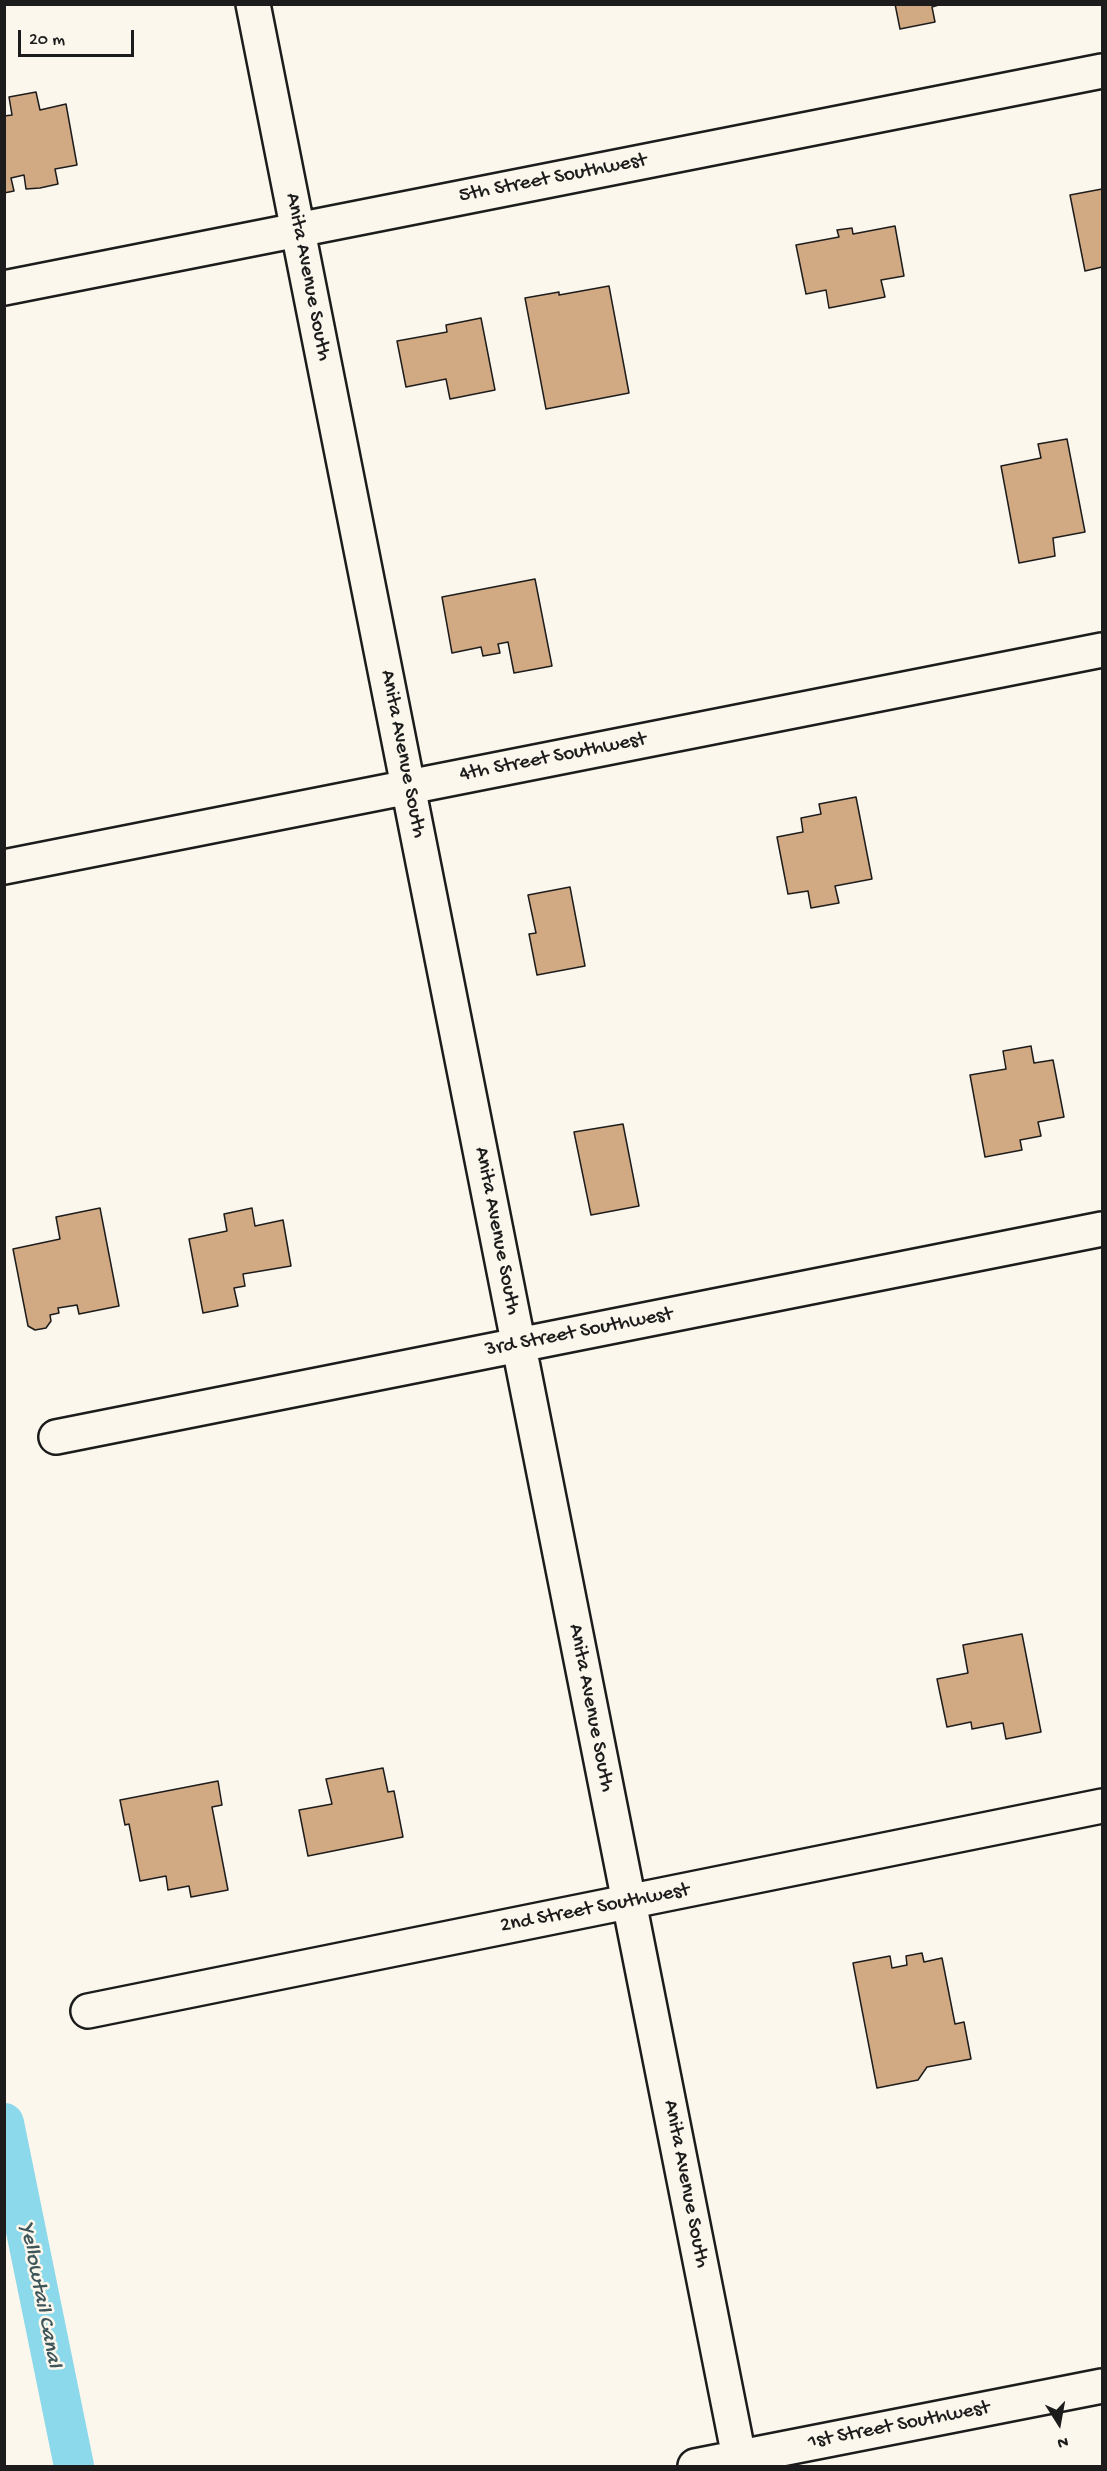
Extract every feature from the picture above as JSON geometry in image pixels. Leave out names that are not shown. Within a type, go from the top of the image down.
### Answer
[{"type":"street","name":"Anita Avenue South","points":[[253,4],[739,2457]]},
{"type":"street","name":"5th Street Southwest","points":[[4,288],[1102,70]]},
{"type":"street","name":"4th Street Southwest","points":[[4,867],[1102,650]]},
{"type":"street","name":"3rd Street Southwest","points":[[56,1437],[1102,1229]]},
{"type":"street","name":"2nd Street Southwest","points":[[88,2011],[1102,1806]]},
{"type":"street","name":"1st Street Southwest","points":[[695,2466],[1102,2386]]},
{"type":"building","points":[[895,4],[942,4],[932,7],[935,22],[900,29]]},
{"type":"building","points":[[36,92],[40,110],[66,104],[77,165],[55,169],[58,184],[40,188],[26,189],[24,175],[11,178],[14,191],[4,193],[4,116],[12,115],[9,97]]},
{"type":"building","points":[[1102,189],[1102,267],[1085,271],[1070,195]]},
{"type":"building","points":[[895,226],[904,276],[881,280],[885,297],[829,308],[826,290],[806,294],[796,245],[839,237],[837,230],[852,228],[853,234]]},
{"type":"building","points":[[609,286],[629,393],[546,409],[525,298],[559,292],[559,295]]},
{"type":"building","points":[[481,318],[495,390],[450,399],[446,379],[406,387],[397,341],[447,332],[446,325]]},
{"type":"building","points":[[1067,439],[1085,532],[1053,538],[1055,556],[1019,563],[1001,466],[1041,458],[1038,444]]},
{"type":"building","points":[[535,579],[552,666],[514,673],[508,642],[498,644],[500,653],[483,656],[481,647],[452,653],[442,597]]},
{"type":"building","points":[[856,797],[872,879],[835,886],[839,903],[811,908],[808,891],[788,894],[777,837],[803,832],[801,818],[821,814],[819,804]]},
{"type":"building","points":[[570,887],[585,966],[537,975],[529,934],[536,933],[528,895]]},
{"type":"building","points":[[1031,1046],[1034,1063],[1053,1060],[1064,1117],[1038,1122],[1041,1136],[1020,1140],[1022,1150],[985,1157],[970,1075],[1006,1069],[1003,1051]]},
{"type":"building","points":[[623,1124],[639,1206],[591,1215],[574,1132]]},
{"type":"building","points":[[100,1208],[119,1306],[79,1314],[77,1305],[58,1308],[59,1313],[50,1315],[51,1321],[46,1328],[35,1330],[28,1326],[13,1249],[60,1239],[56,1217]]},
{"type":"building","points":[[252,1208],[255,1226],[283,1220],[291,1266],[243,1274],[245,1286],[234,1288],[238,1306],[203,1313],[189,1239],[227,1231],[224,1214]]},
{"type":"building","points":[[1022,1634],[1041,1732],[1006,1739],[1003,1723],[972,1729],[971,1722],[947,1727],[937,1679],[968,1673],[963,1645]]},
{"type":"building","points":[[383,1768],[388,1792],[394,1791],[403,1837],[308,1856],[299,1810],[332,1804],[326,1779]]},
{"type":"building","points":[[218,1781],[222,1805],[212,1807],[228,1890],[191,1897],[189,1886],[168,1890],[166,1876],[140,1881],[129,1824],[125,1825],[120,1800]]},
{"type":"building","points":[[922,1953],[924,1962],[942,1958],[955,2024],[964,2022],[971,2059],[927,2067],[918,2080],[877,2088],[853,1963],[890,1956],[892,1968],[907,1965],[906,1956]]},
{"type":"waterway","name":"Yellowtail Canal","points":[[4,2123],[74,2466]]}]
